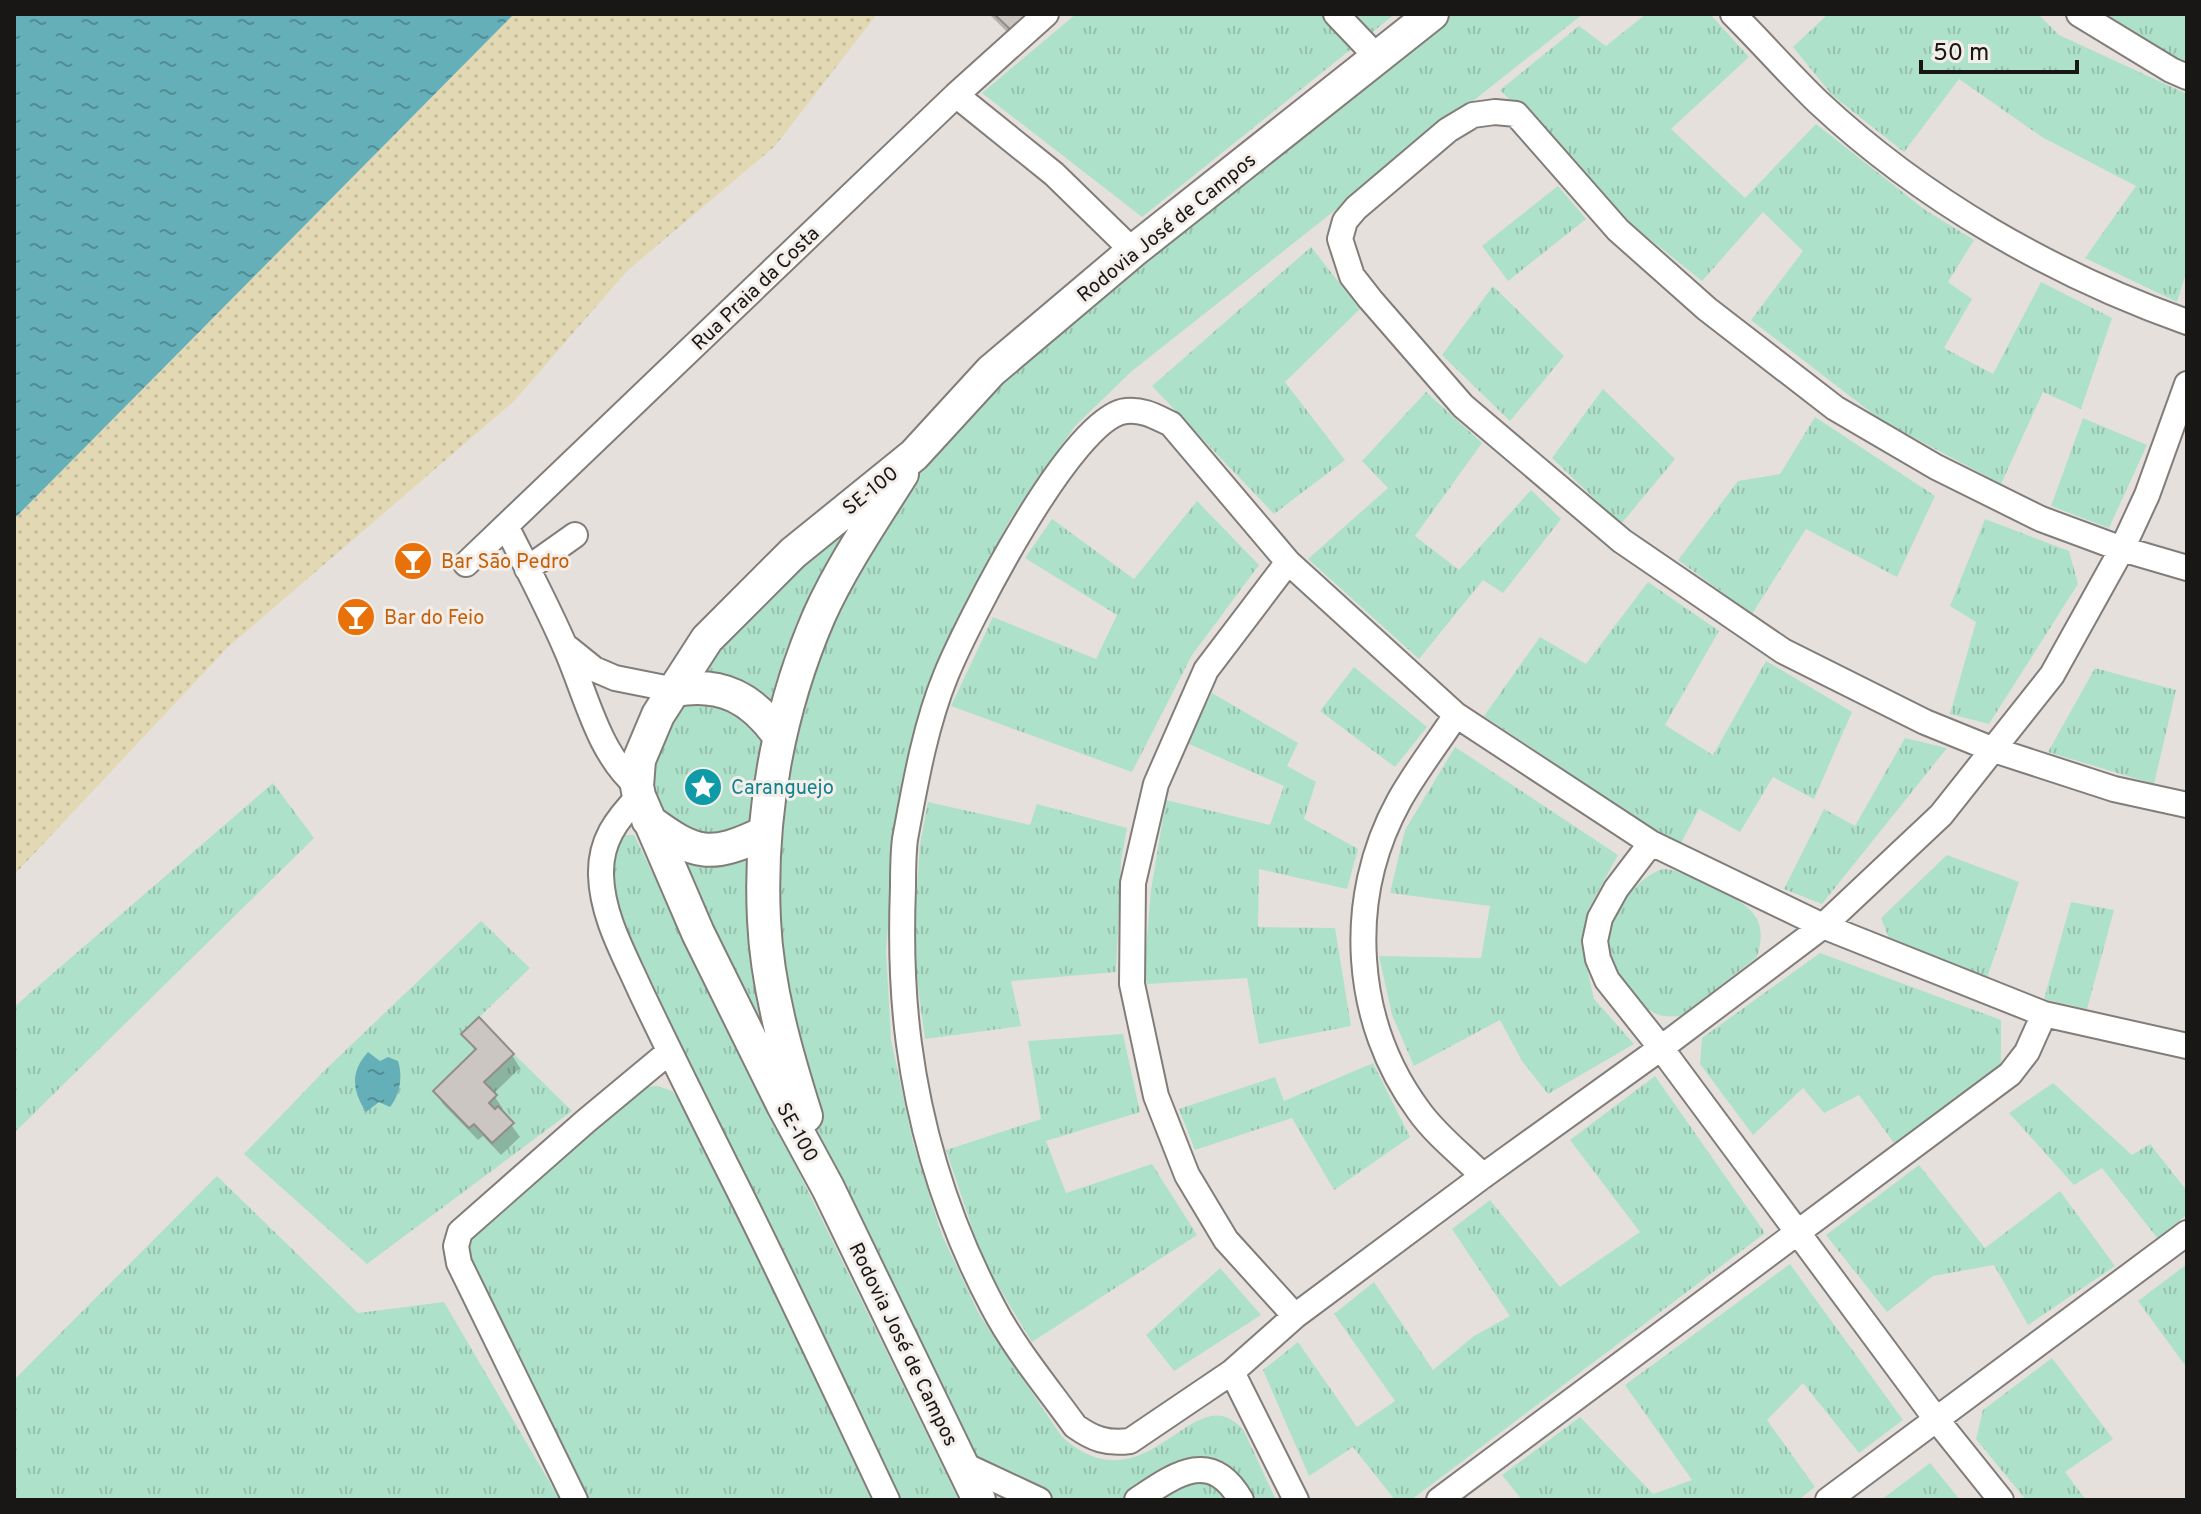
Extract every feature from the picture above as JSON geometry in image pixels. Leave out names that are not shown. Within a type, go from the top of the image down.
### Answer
[{"type":"main road","name":"Rodovia José de Campos","points":[[914,455],[991,371],[1133,251],[1432,14]]},
{"type":"main road","name":"SE-100","points":[[828,1188],[698,933],[641,801],[639,760],[658,715],[707,639],[793,553],[914,455]]},
{"type":"main road","name":"SE-100","points":[[828,1188],[788,1060],[772,989],[764,921],[764,833],[779,736],[819,615],[914,455]]},
{"type":"main road","points":[[675,690],[694,686],[723,690],[748,702],[779,736]]},
{"type":"main road","points":[[641,801],[680,844],[704,850],[727,849],[764,833]]},
{"type":"main road","name":"Rodovia José de Campos","points":[[828,1188],[979,1500]]},
{"type":"street","name":"Rua Praia da Costa","points":[[466,564],[956,95],[1046,14]]},
{"type":"street","points":[[1336,14],[1377,57]]},
{"type":"street","points":[[1733,14],[1819,102],[1901,172],[1964,215],[2065,271],[2132,303],[2187,322]]},
{"type":"street","points":[[2079,14],[2187,77]]},
{"type":"street","points":[[956,95],[1054,174],[1133,251]]},
{"type":"street","points":[[2187,568],[2122,549],[2041,519],[1936,467],[1835,408],[1707,309],[1618,230],[1516,114],[1495,112],[1473,115],[1448,130],[1356,208],[1345,221],[1340,239],[1344,258],[1352,276],[1370,299],[1463,406],[1622,541],[1783,651],[1925,722],[1994,750],[2114,789],[2187,805]]},
{"type":"street","points":[[2187,384],[2147,495],[2122,549],[2052,675],[1941,815],[1823,926],[1295,1316],[1232,1372],[1130,1441],[1116,1443],[1092,1439],[1075,1426],[994,1308],[957,1229],[932,1156],[909,1045],[901,938],[905,842],[925,747],[945,678],[983,596],[1034,509],[1093,429],[1124,411],[1147,412],[1171,424],[1288,562],[1456,715],[1651,843],[1823,926],[2044,1014],[2187,1046]]},
{"type":"street","points":[[506,526],[565,645],[611,756],[641,801],[618,818],[601,856],[604,904],[619,943],[669,1052],[780,1271],[887,1500]]},
{"type":"street","points":[[527,569],[575,535]]},
{"type":"street","points":[[1288,562],[1206,670],[1156,784],[1133,883],[1132,984],[1156,1096],[1187,1175],[1226,1240],[1295,1316]]},
{"type":"street","points":[[565,645],[594,669],[615,678],[675,690]]},
{"type":"street","points":[[1456,715],[1399,802],[1377,852],[1363,912],[1363,972],[1379,1041],[1419,1112],[1483,1176]]},
{"type":"street","points":[[1651,843],[1616,889],[1600,918],[1595,941],[1598,959],[1607,980],[1661,1048],[1936,1419],[2001,1500]]},
{"type":"street","points":[[1439,1500],[2010,1074],[2027,1052],[2044,1014]]},
{"type":"street","points":[[575,1500],[459,1263],[456,1246],[460,1232],[669,1052]]},
{"type":"street","points":[[1828,1500],[2187,1233]]},
{"type":"street","points":[[1232,1372],[1296,1500]]},
{"type":"street","points":[[962,1464],[1039,1500]]},
{"type":"street","points":[[1137,1500],[1182,1472],[1200,1469],[1217,1473],[1231,1482],[1241,1500]]},
{"type":"green space","points":[[1076,14],[1395,14],[1142,217],[982,93]]},
{"type":"green space","points":[[1432,14],[1583,14],[1132,371],[1075,426],[1011,518],[962,611],[922,712],[895,842],[886,951],[891,1040],[913,1142],[941,1233],[979,1314],[1062,1437],[1093,1456],[1120,1460],[1145,1453],[1207,1417],[1225,1417],[1244,1431],[1276,1500],[1039,1500],[962,1464],[769,1053],[648,820],[639,760],[675,690],[914,455]]},
{"type":"green space","points":[[1646,14],[1710,14],[1749,57],[1671,129],[1745,198],[1816,124],[1925,210],[1974,240],[1948,282],[1972,299],[1944,348],[1993,374],[2041,282],[2112,318],[2081,409],[2043,392],[2001,484],[1881,420],[1751,320],[1803,251],[1763,212],[1702,281],[1636,228],[1500,90],[1579,26],[1606,46]]},
{"type":"green space","points":[[1828,14],[2038,14],[2059,35],[2187,94],[2187,270],[2177,302],[2085,258],[2136,186],[2042,137],[1959,79],[1904,152],[1832,95],[1793,47]]},
{"type":"green space","points":[[2096,14],[2187,14],[2187,64]]},
{"type":"green space","points":[[1558,186],[1586,219],[1508,281],[1482,246]]},
{"type":"green space","points":[[1311,247],[1360,309],[1285,382],[1345,460],[1274,514],[1152,386]]},
{"type":"green space","points":[[1493,286],[1564,356],[1510,421],[1442,355]]},
{"type":"green space","points":[[1603,389],[1675,459],[1621,524],[1552,458]]},
{"type":"green space","points":[[1426,392],[1482,443],[1415,536],[1459,570],[1531,490],[1561,519],[1503,593],[1483,580],[1419,659],[1308,559],[1388,488],[1362,461]]},
{"type":"green space","points":[[1815,417],[1935,496],[1897,577],[1806,529],[1752,614],[1678,560],[1738,481],[1780,474]]},
{"type":"green space","points":[[2083,418],[2147,445],[2109,528],[2051,506]]},
{"type":"green space","points":[[1197,501],[1259,565],[1192,655],[1132,772],[951,706],[993,617],[1096,659],[1117,615],[1025,558],[1052,519],[1134,579]]},
{"type":"green space","points":[[1985,519],[2069,551],[2078,584],[1989,724],[1950,714],[1976,622],[1950,606]]},
{"type":"green space","points":[[1648,582],[1719,631],[1665,725],[1713,755],[1766,661],[1852,712],[1814,799],[1773,777],[1740,832],[1699,809],[1681,843],[1659,833],[1484,716],[1540,637],[1586,664]]},
{"type":"green space","points":[[1354,667],[1427,727],[1395,767],[1320,711]]},
{"type":"green space","points":[[2095,668],[2176,690],[2154,784],[2048,752]]},
{"type":"green space","points":[[1212,693],[1298,743],[1287,766],[1316,782],[1304,819],[1358,849],[1347,889],[1259,869],[1258,927],[1335,928],[1351,1026],[1259,1044],[1247,978],[1147,984],[1144,971],[1151,890],[1166,800],[1270,825],[1284,786],[1187,743]]},
{"type":"green space","points":[[1905,738],[1947,748],[1822,904],[1784,889],[1824,809],[1855,826]]},
{"type":"green space","points":[[1455,747],[1618,855],[1589,908],[1581,941],[1594,999],[1634,1044],[1548,1094],[1522,1061],[1500,1020],[1414,1066],[1392,1015],[1379,956],[1481,958],[1490,906],[1390,893],[1405,830]]},
{"type":"green space","points":[[273,783],[314,838],[14,1133],[14,1007]]},
{"type":"green space","points":[[928,802],[1030,825],[1037,804],[1127,828],[1121,861],[1116,972],[1011,981],[1021,1026],[925,1039],[913,949],[920,844]]},
{"type":"green space","points":[[626,835],[634,835],[959,1500],[899,1500],[622,926],[614,892],[613,864],[614,852]]},
{"type":"green space","points":[[1947,855],[2019,882],[1987,978],[1890,941],[1881,918]]},
{"type":"green space","points":[[1663,869],[1699,880],[1729,894],[1751,911],[1761,933],[1757,957],[1681,1016],[1671,1017],[1657,1014],[1646,1007],[1620,976],[1605,942],[1606,931],[1617,908],[1644,880]]},
{"type":"green space","points":[[2071,902],[2114,910],[2087,1009],[2044,999]]},
{"type":"green space","points":[[481,921],[530,968],[462,1034],[476,1049],[433,1091],[469,1128],[474,1124],[493,1143],[514,1122],[499,1106],[495,1109],[489,1103],[497,1095],[484,1082],[514,1054],[572,1111],[367,1264],[244,1154],[325,1070]]},
{"type":"green space","points":[[1820,953],[2001,1020],[2001,1066],[1894,1143],[1859,1095],[1824,1113],[1803,1088],[1753,1135],[1700,1064],[1702,1038]]},
{"type":"green space","points":[[1123,1034],[1140,1112],[1046,1141],[1066,1193],[1152,1164],[1197,1235],[1032,1342],[984,1263],[946,1150],[1041,1119],[1028,1041]]},
{"type":"green space","points":[[1373,1063],[1410,1137],[1334,1190],[1292,1118],[1195,1150],[1179,1109],[1275,1077],[1284,1101]]},
{"type":"green space","points":[[1655,1076],[1765,1233],[1411,1500],[1395,1500],[1353,1447],[1309,1476],[1263,1370],[1298,1342],[1357,1427],[1395,1401],[1334,1314],[1374,1282],[1433,1370],[1474,1336],[1510,1316],[1452,1229],[1490,1200],[1560,1287],[1640,1232],[1570,1140]]},
{"type":"green space","points":[[2053,1083],[2132,1155],[2150,1144],[2187,1191],[2187,1214],[2158,1239],[2102,1168],[2074,1185],[2009,1113]]},
{"type":"green space","points":[[658,1086],[672,1091],[685,1107],[886,1500],[575,1500],[459,1263],[460,1232],[642,1087]]},
{"type":"green space","points":[[1919,1165],[1985,1248],[2060,1191],[2115,1266],[2028,1325],[1994,1265],[1933,1276],[1887,1312],[1826,1235]]},
{"type":"green space","points":[[217,1176],[358,1313],[444,1302],[560,1500],[14,1500],[14,1380]]},
{"type":"green space","points":[[1790,1264],[1903,1420],[1859,1453],[1803,1383],[1767,1420],[1815,1487],[1798,1500],[1522,1500],[1502,1475],[1580,1417],[1653,1494],[1692,1480],[1625,1385]]},
{"type":"green space","points":[[2187,1264],[2187,1368],[2138,1301]]},
{"type":"green space","points":[[1220,1268],[1261,1315],[1174,1371],[1146,1335]]},
{"type":"green space","points":[[2052,1358],[2113,1439],[2065,1472],[2086,1500],[2026,1500],[1976,1439],[1983,1410]]},
{"type":"green space","points":[[1930,1463],[1960,1500],[1881,1500]]},
{"type":"sand","points":[[514,14],[877,14],[775,146],[627,271],[514,401],[227,648],[14,875],[14,519]]},
{"type":"water","points":[[14,14],[514,14],[14,519]]},
{"type":"water","points":[[368,1052],[380,1061],[388,1057],[398,1061],[400,1079],[390,1107],[379,1102],[366,1112],[355,1081],[358,1067]]},
{"type":"building","points":[[994,14],[1029,14],[1012,31]]},
{"type":"building","points":[[479,1017],[514,1054],[484,1082],[497,1095],[489,1103],[495,1109],[498,1106],[514,1123],[492,1143],[474,1124],[469,1128],[433,1091],[476,1049],[461,1034]]},
{"type":"place","name":"Bar São Pedro","points":[[413,561]]},
{"type":"place","name":"Bar do Feio","points":[[356,617]]},
{"type":"place","name":"Caranguejo","points":[[703,787]]}]
